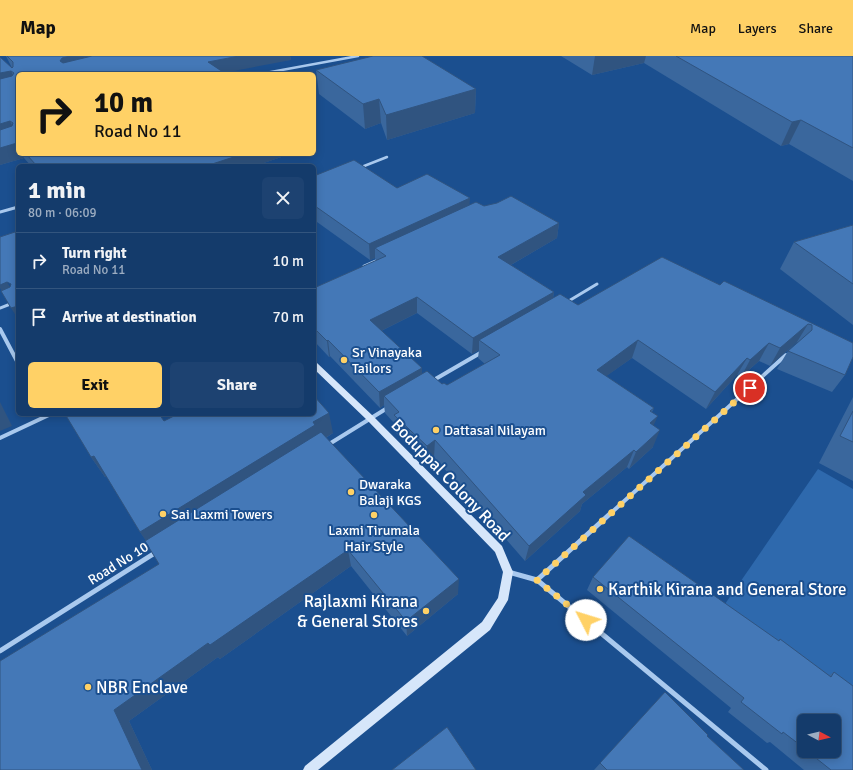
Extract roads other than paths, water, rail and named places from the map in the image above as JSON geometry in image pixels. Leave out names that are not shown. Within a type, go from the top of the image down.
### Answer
[{"type":"street","points":[[271,72],[358,56]]},
{"type":"street","points":[[358,168],[387,157]]},
{"type":"street","points":[[0,212],[16,208]]},
{"type":"street","points":[[357,270],[385,256]]},
{"type":"street","points":[[564,304],[597,284]]},
{"type":"street","points":[[0,308],[16,302]]},
{"type":"street","points":[[0,329],[16,359]]},
{"type":"street","points":[[430,383],[490,347]]},
{"type":"street","points":[[537,580],[792,350]]},
{"type":"street","name":"Boduppal Colony Road","points":[[316,367],[370,418],[499,549],[508,572]]},
{"type":"street","points":[[323,448],[396,403]]},
{"type":"street","points":[[0,438],[46,416]]},
{"type":"street","name":"Road No 10","points":[[0,651],[161,549]]},
{"type":"street","points":[[309,770],[486,626],[503,600],[508,572],[537,580],[766,770]]},
{"type":"place","name":"Sr Vinayaka Tailors","points":[[344,360]]},
{"type":"place","name":"Dattasai Nilayam","points":[[436,430]]},
{"type":"place","name":"Dwaraka Balaji KGS","points":[[351,492]]},
{"type":"place","name":"Sai Laxmi Towers","points":[[163,514]]},
{"type":"place","name":"Laxmi Tirumala Hair Style","points":[[374,515]]},
{"type":"place","name":"Karthik Kirana and General Store","points":[[600,589]]},
{"type":"place","name":"Rajlaxmi Kirana & General Stores","points":[[426,611]]},
{"type":"place","name":"NBR Enclave","points":[[88,687]]}]
